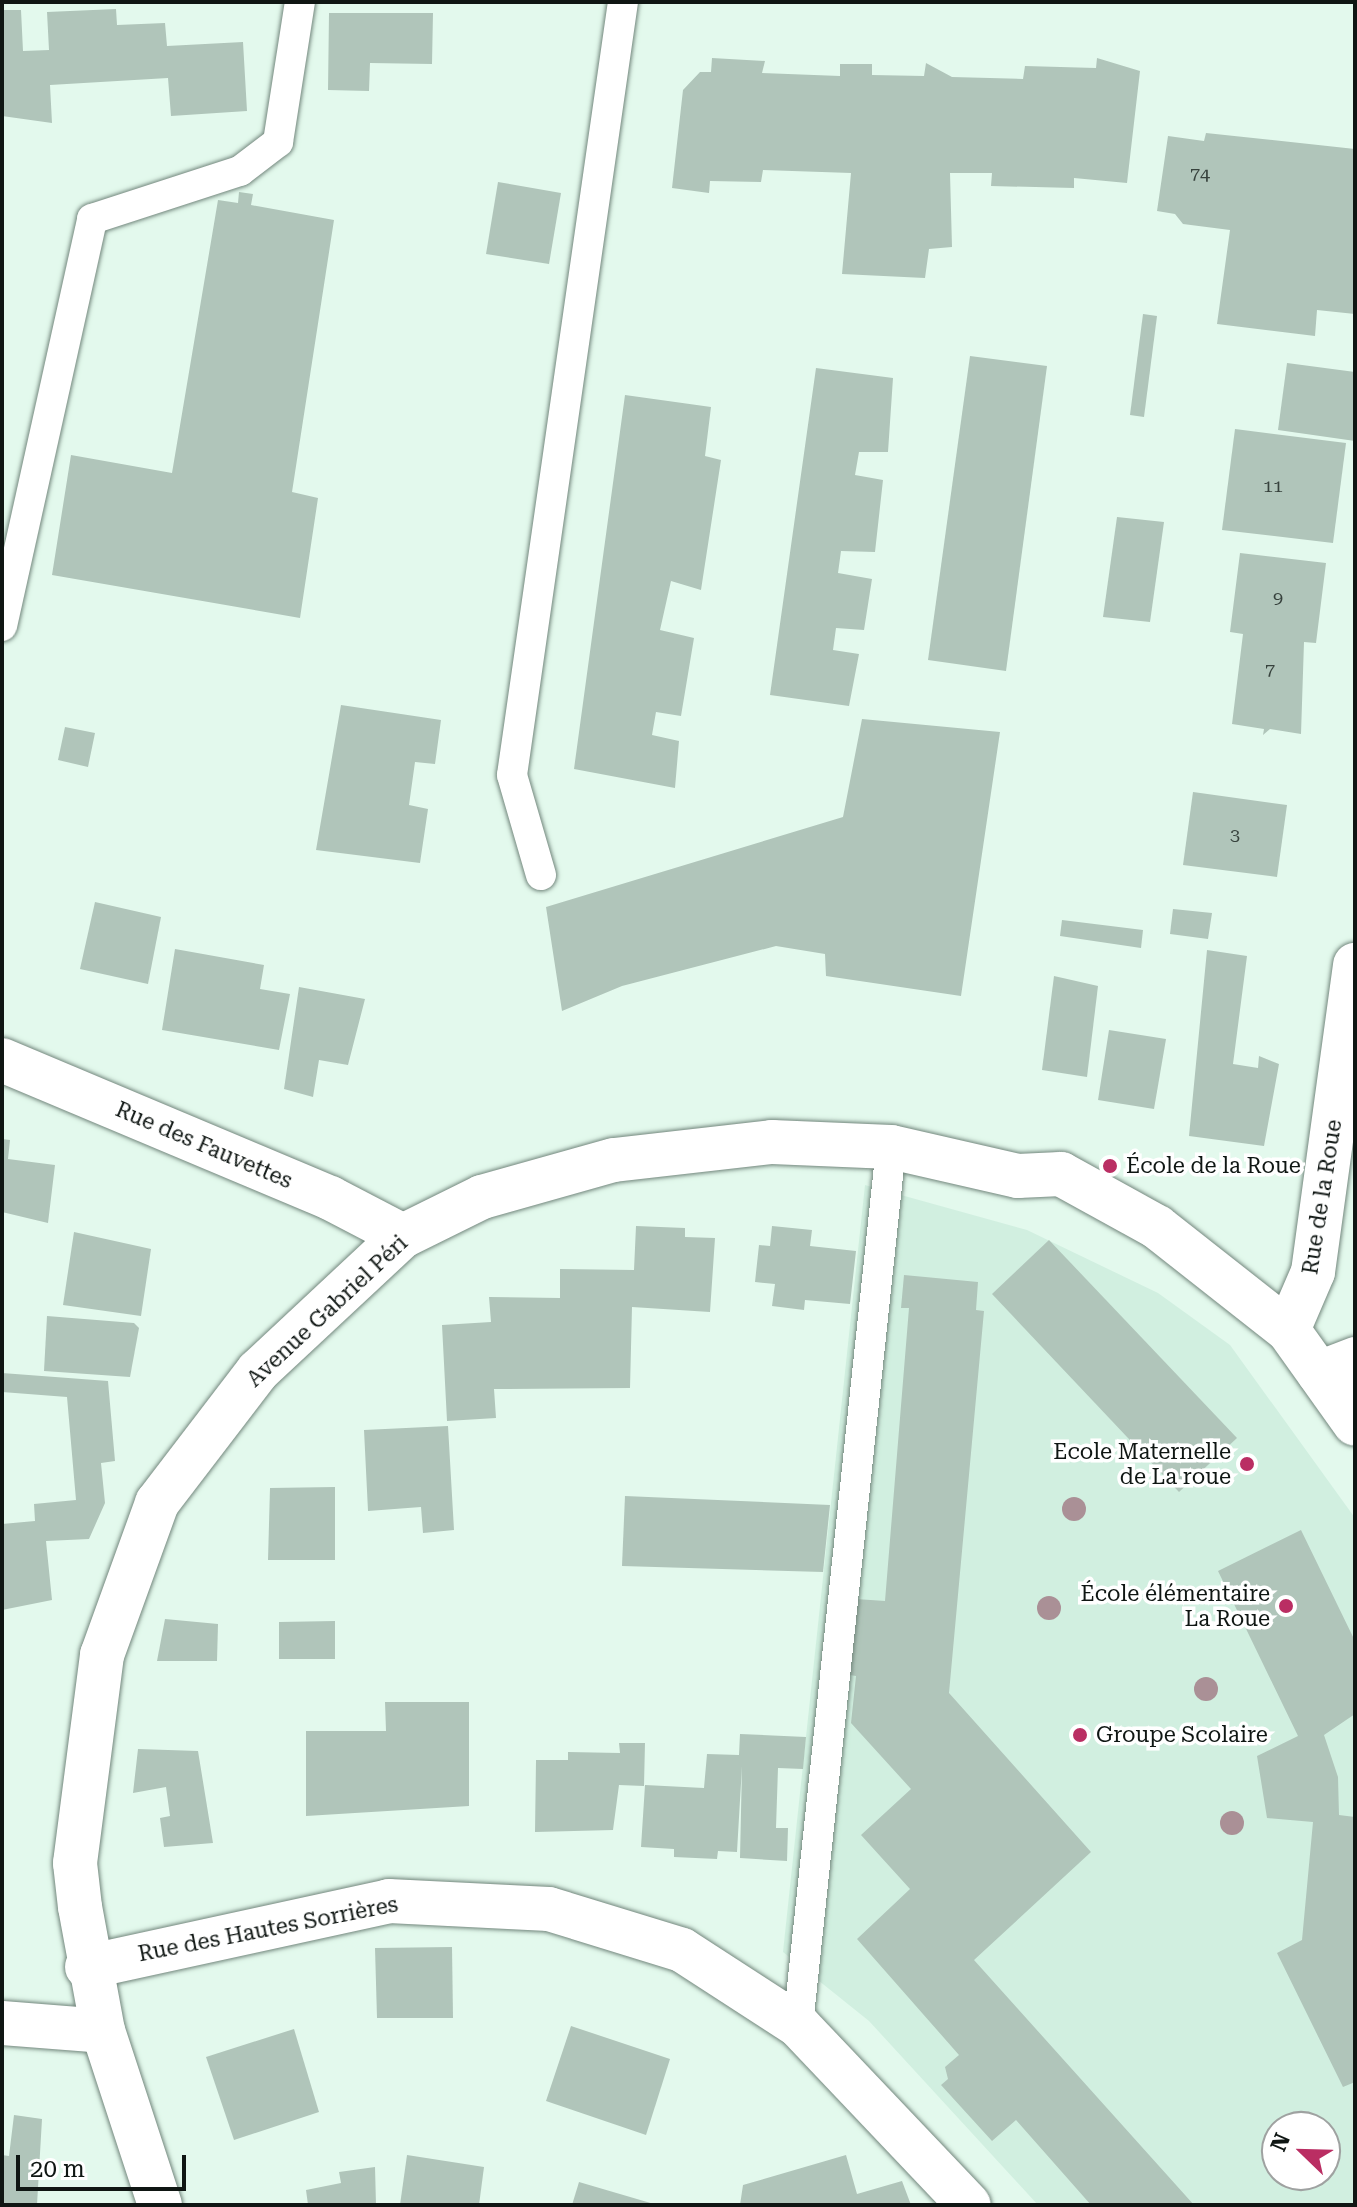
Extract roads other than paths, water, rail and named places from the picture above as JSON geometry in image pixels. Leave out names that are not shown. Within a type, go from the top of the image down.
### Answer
[{"type":"street","name":"Rue de la Roue","points":[[1288,1330],[1313,1272],[1355,965]]},
{"type":"street","name":"Rue des Fauvettes","points":[[2,1060],[330,1198],[403,1236]]},
{"type":"street","name":"Avenue Gabriel Péri","points":[[160,2205],[103,2031],[87,1967],[75,1863],[102,1655],[157,1503],[258,1371],[403,1236],[482,1197],[614,1160],[772,1142],[891,1147],[1018,1176],[1061,1174],[1157,1227],[1337,1366],[1355,1424]]},
{"type":"street","name":"Rue des Hautes Sorrières","points":[[87,1967],[389,1901],[549,1909],[682,1950],[798,2025],[969,2205]]},
{"type":"street","points":[[2,2023],[103,2031]]},
{"type":"lane","points":[[2,626],[92,219],[240,171],[278,142],[300,2]]},
{"type":"lane","points":[[541,875],[512,775],[623,2]]},
{"type":"lane","points":[[798,2025],[891,1147]]},
{"type":"place","name":"École de la Roue","points":[[1110,1166]]},
{"type":"place","name":"Ecole Maternelle de La roue","points":[[1247,1464]]},
{"type":"place","name":"École élémentaire La Roue","points":[[1286,1606]]},
{"type":"place","name":"Groupe Scolaire","points":[[1080,1735]]}]
